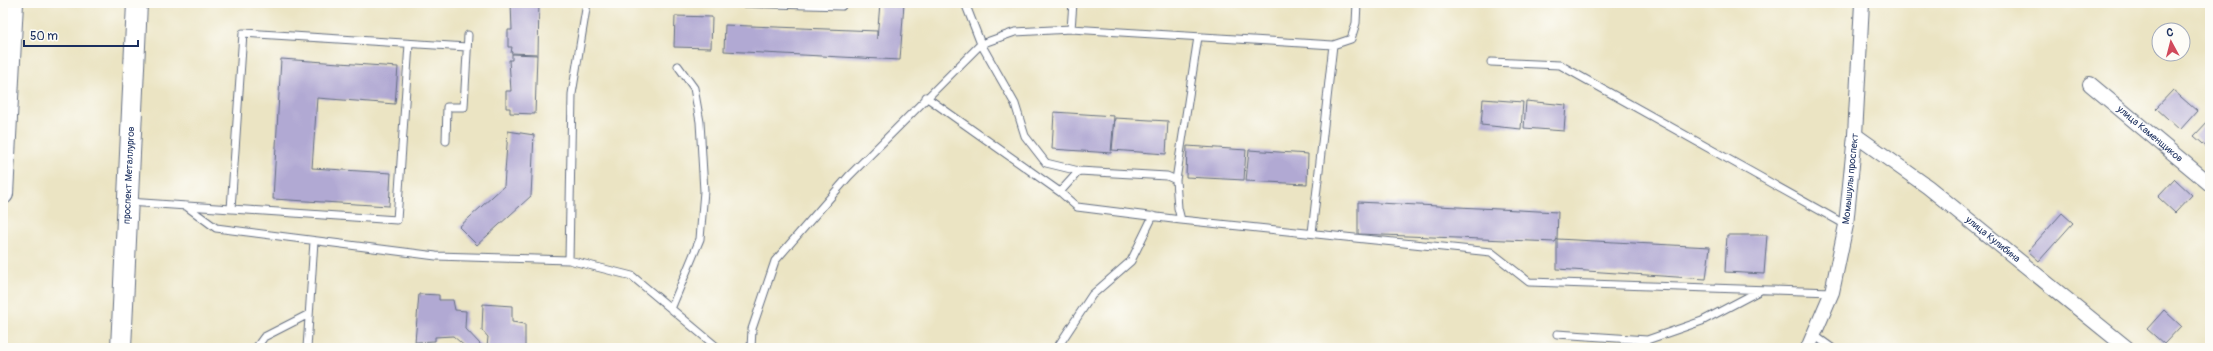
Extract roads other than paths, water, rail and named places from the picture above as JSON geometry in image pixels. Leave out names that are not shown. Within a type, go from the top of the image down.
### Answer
[{"type":"main road","points":[[3,194],[13,3]]},
{"type":"main road","name":"проспект Металлургов","points":[[121,348],[126,202],[137,3]]},
{"type":"street","name":"Момышулы проспект","points":[[1808,348],[1832,292],[1846,225],[1855,135],[1862,3]]},
{"type":"street","name":"улица Каменщиков","points":[[2090,84],[2210,184]]},
{"type":"street","name":"улица Кулибина","points":[[1855,135],[1928,187],[2128,348]]},
{"type":"lane","points":[[569,260],[572,94],[587,3]]},
{"type":"lane","points":[[736,3],[842,6],[842,3]]},
{"type":"lane","points":[[965,3],[981,44],[1015,104],[1025,136],[1046,163],[1079,171],[1167,176],[1176,180]]},
{"type":"lane","points":[[1071,29],[1073,3]]},
{"type":"lane","points":[[751,348],[752,329],[775,261],[849,176],[926,97],[981,44],[1015,32],[1071,29],[1333,45],[1351,39],[1356,23],[1357,3]]},
{"type":"lane","points":[[231,209],[243,33],[467,47]]},
{"type":"lane","points":[[446,141],[447,107],[464,108],[468,35]]},
{"type":"lane","points":[[1181,220],[1178,208],[1176,180],[1198,37]]},
{"type":"lane","points":[[126,202],[397,220],[409,44]]},
{"type":"lane","points":[[1312,233],[1333,45]]},
{"type":"lane","points":[[1491,62],[1560,65],[1846,225]]},
{"type":"lane","points":[[671,308],[700,239],[704,191],[700,122],[694,88],[678,66]]},
{"type":"lane","points":[[926,97],[1060,192],[1078,207],[1181,220],[1491,252],[1529,282],[1832,292]]},
{"type":"lane","points":[[1060,192],[1079,171]]},
{"type":"lane","points":[[186,206],[216,228],[436,256],[569,260],[632,276],[718,348]]},
{"type":"lane","points":[[1057,348],[1092,295],[1131,261],[1153,216]]},
{"type":"lane","points":[[307,348],[314,241]]},
{"type":"lane","points":[[1557,334],[1647,340],[1702,322],[1761,290]]},
{"type":"lane","points":[[256,348],[264,337],[309,314]]},
{"type":"lane","points":[[1814,335],[1832,348]]},
{"type":"lane","points":[[1642,348],[1647,340]]}]
